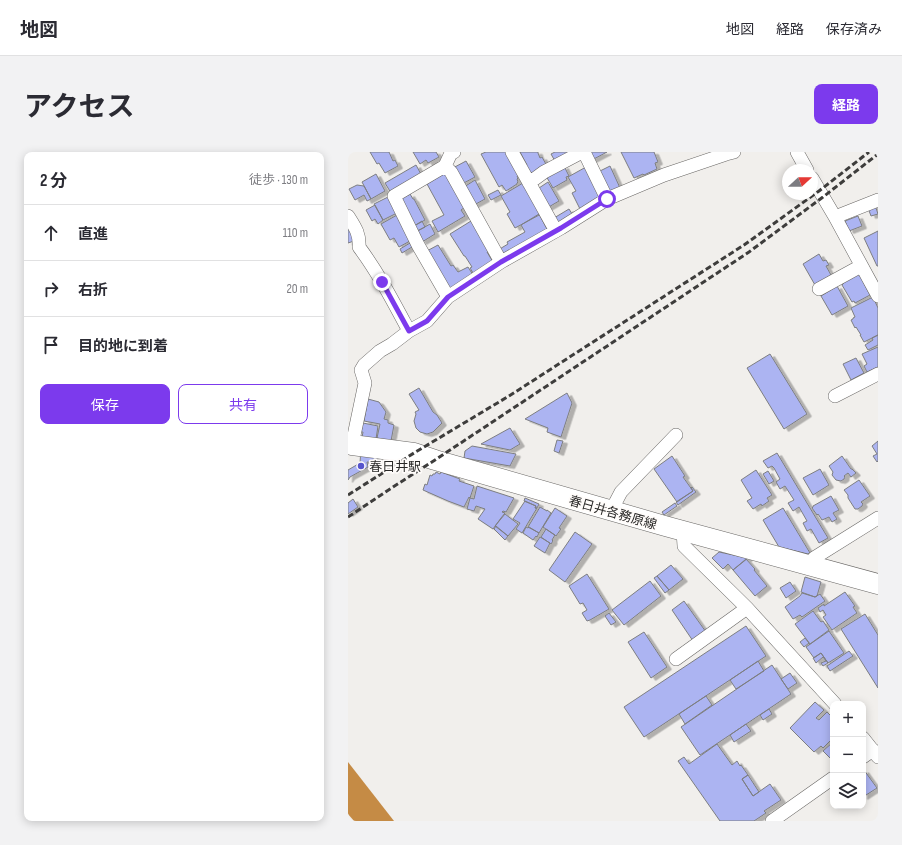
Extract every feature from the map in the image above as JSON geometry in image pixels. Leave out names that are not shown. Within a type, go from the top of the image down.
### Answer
[{"type":"main road","name":"春日井各務原線","points":[[350,444],[414,453],[611,511],[878,584]]},
{"type":"street","points":[[448,297],[418,245],[394,196],[445,166],[451,153],[454,152]]},
{"type":"street","points":[[512,152],[556,231]]},
{"type":"street","points":[[529,183],[544,172],[583,152],[607,199]]},
{"type":"street","points":[[350,444],[365,383],[361,370],[364,364],[409,331],[427,321],[448,297],[501,262],[556,231],[607,199],[664,175],[734,152]]},
{"type":"street","points":[[798,152],[804,164]]},
{"type":"street","points":[[445,166],[451,172],[501,262]]},
{"type":"street","points":[[818,188],[878,296]]},
{"type":"street","points":[[835,218],[878,200]]},
{"type":"street","points":[[348,216],[355,226],[360,238],[359,247],[371,263],[409,331]]},
{"type":"street","points":[[819,289],[861,266]]},
{"type":"street","points":[[835,396],[878,374]]},
{"type":"street","points":[[611,511],[621,492],[676,435]]},
{"type":"street","points":[[810,566],[814,558],[878,518]]},
{"type":"street","points":[[683,531],[684,546],[747,608],[832,701]]},
{"type":"street","points":[[676,659],[747,608]]},
{"type":"street","points":[[866,744],[871,755]]},
{"type":"street","points":[[772,821],[830,780]]},
{"type":"shaded area","points":[[348,762],[394,821],[354,821],[348,814]]},
{"type":"building","points":[[370,152],[389,152],[393,161],[395,160],[398,166],[385,173],[379,163],[377,164]]},
{"type":"building","points":[[413,152],[436,152],[439,157],[428,163],[426,160],[420,164]]},
{"type":"building","points":[[486,152],[506,152],[518,175],[517,184],[506,191],[502,185],[499,187],[481,154]]},
{"type":"building","points":[[520,152],[538,152],[540,158],[542,157],[547,166],[531,177],[525,167],[527,165]]},
{"type":"building","points":[[555,152],[570,152],[556,163],[551,154]]},
{"type":"building","points":[[588,152],[607,152],[592,160]]},
{"type":"building","points":[[621,152],[654,152],[658,162],[655,163],[657,169],[634,178]]},
{"type":"building","points":[[466,161],[475,177],[462,184],[453,168]]},
{"type":"building","points":[[416,165],[422,176],[391,193],[385,183]]},
{"type":"building","points":[[564,166],[569,176],[566,177],[567,180],[553,188],[546,176]]},
{"type":"building","points":[[610,166],[621,190],[609,195],[598,172]]},
{"type":"building","points":[[586,167],[603,199],[580,209],[572,193],[576,191],[568,177]]},
{"type":"building","points":[[445,173],[465,207],[461,210],[465,216],[438,232],[432,221],[444,215],[427,184]]},
{"type":"building","points":[[376,174],[385,191],[371,199],[362,182]]},
{"type":"building","points":[[475,180],[485,199],[474,205],[464,187]]},
{"type":"building","points":[[548,182],[559,201],[547,208],[539,188]]},
{"type":"building","points":[[523,183],[541,214],[515,228],[507,214],[510,212],[501,196]]},
{"type":"building","points":[[357,185],[364,186],[371,199],[367,201],[364,195],[355,200],[349,189]]},
{"type":"building","points":[[498,190],[501,195],[491,200],[488,195]]},
{"type":"building","points":[[410,194],[425,220],[414,226],[401,199]]},
{"type":"building","points":[[388,197],[397,213],[383,220],[374,204]]},
{"type":"building","points":[[375,205],[383,220],[378,224],[375,219],[372,221],[366,210]]},
{"type":"building","points":[[875,205],[878,214],[871,216],[868,208]]},
{"type":"building","points":[[569,209],[574,217],[558,226],[554,218]]},
{"type":"building","points":[[539,214],[548,231],[503,259],[498,250],[508,244],[507,242],[525,232],[521,225]]},
{"type":"building","points":[[397,215],[410,241],[399,247],[394,238],[390,240],[381,224]]},
{"type":"building","points":[[858,216],[862,226],[849,231],[845,221]]},
{"type":"building","points":[[422,221],[425,227],[417,231],[414,226]]},
{"type":"building","points":[[471,221],[489,251],[487,252],[493,262],[475,276],[470,268],[472,267],[450,234]]},
{"type":"building","points":[[430,224],[435,234],[422,242],[416,232]]},
{"type":"building","points":[[348,228],[357,240],[348,243]]},
{"type":"building","points":[[878,231],[878,266],[877,266],[864,238]]},
{"type":"building","points":[[410,243],[412,247],[402,253],[400,249]]},
{"type":"building","points":[[438,245],[451,266],[453,265],[458,272],[468,267],[475,278],[451,293],[425,252]]},
{"type":"building","points":[[819,254],[823,261],[826,260],[829,265],[826,266],[831,275],[815,285],[803,264]]},
{"type":"building","points":[[859,274],[870,295],[855,303],[854,301],[852,302],[842,285],[844,283],[843,282]]},
{"type":"building","points":[[837,286],[848,306],[832,315],[821,296]]},
{"type":"building","points":[[873,297],[878,308],[878,335],[864,342],[851,320],[855,317],[851,308]]},
{"type":"building","points":[[878,335],[878,345],[868,350],[865,345],[873,340],[872,338]]},
{"type":"building","points":[[878,347],[878,367],[867,372],[864,366],[867,364],[862,354]]},
{"type":"building","points":[[770,354],[807,414],[784,429],[747,368]]},
{"type":"building","points":[[856,358],[864,373],[851,380],[843,364]]},
{"type":"building","points":[[419,388],[433,412],[442,423],[433,432],[427,434],[420,432],[416,428],[414,421],[416,414],[415,412],[419,410],[409,394]]},
{"type":"building","points":[[567,393],[572,403],[561,437],[547,432],[548,428],[525,419]]},
{"type":"building","points":[[368,399],[379,402],[386,412],[384,419],[388,420],[388,423],[394,425],[391,441],[377,438],[380,424],[364,421]]},
{"type":"building","points":[[363,423],[378,426],[376,439],[362,437],[363,432],[361,432]]},
{"type":"building","points":[[510,428],[520,444],[510,450],[481,444]]},
{"type":"building","points":[[557,440],[563,441],[559,453],[554,451]]},
{"type":"building","points":[[878,441],[877,462],[873,456],[877,454],[872,446]]},
{"type":"building","points":[[472,446],[516,454],[510,466],[464,458],[465,451]]},
{"type":"building","name":"春日井駅","points":[[361,448],[376,452],[377,462],[371,464],[370,462],[367,462],[368,467],[350,477],[348,480],[348,470],[360,463]]},
{"type":"building","points":[[777,453],[828,538],[819,543],[811,529],[807,531],[803,523],[807,521],[799,507],[793,511],[788,503],[794,500],[785,486],[780,489],[776,482],[780,479],[774,468],[772,466],[768,468],[763,461]]},
{"type":"building","points":[[672,456],[685,476],[683,477],[693,491],[677,502],[654,469]]},
{"type":"building","points":[[842,456],[851,469],[856,473],[851,477],[848,473],[841,481],[836,480],[832,475],[833,472],[829,466]]},
{"type":"building","points":[[820,469],[829,485],[813,495],[803,478]]},
{"type":"building","points":[[756,470],[772,495],[767,498],[769,501],[762,506],[761,504],[753,509],[747,501],[752,498],[741,480]]},
{"type":"building","points":[[768,471],[774,481],[769,484],[763,474]]},
{"type":"building","points":[[436,472],[440,474],[441,472],[460,479],[459,481],[474,486],[470,498],[469,497],[464,507],[423,490],[425,484],[427,485],[430,475],[432,476]]},
{"type":"building","points":[[859,480],[870,496],[861,502],[863,504],[862,506],[855,509],[844,490]]},
{"type":"building","points":[[477,486],[514,498],[506,512],[502,512],[505,513],[493,529],[478,519],[485,509],[476,506],[474,511],[467,509],[470,498],[474,499]]},
{"type":"building","points":[[692,487],[696,492],[678,505],[676,502],[693,491],[691,488]]},
{"type":"building","points":[[831,496],[839,510],[833,513],[837,519],[832,522],[829,517],[822,520],[812,508]]},
{"type":"building","points":[[525,498],[539,504],[537,508],[535,508],[536,506],[524,501]]},
{"type":"building","points":[[353,499],[358,507],[348,514],[348,503]]},
{"type":"building","points":[[525,501],[536,506],[535,508],[537,508],[522,533],[516,529],[520,523],[513,519]]},
{"type":"building","points":[[675,503],[677,506],[664,515],[662,512]]},
{"type":"building","points":[[540,507],[551,513],[539,533],[528,527]]},
{"type":"building","points":[[555,508],[567,516],[559,528],[561,529],[556,536],[543,527]]},
{"type":"building","points":[[783,508],[810,553],[808,554],[779,547],[763,520]]},
{"type":"building","points":[[505,514],[518,524],[508,536],[495,526]]},
{"type":"building","points":[[496,526],[508,536],[505,540],[494,529]]},
{"type":"building","points":[[526,527],[529,527],[539,533],[537,537],[536,536],[533,540],[523,533]]},
{"type":"building","points":[[546,529],[555,535],[551,544],[541,537]]},
{"type":"building","points":[[575,532],[592,544],[565,582],[549,570]]},
{"type":"building","points":[[540,537],[550,543],[545,553],[534,546]]},
{"type":"building","points":[[719,552],[748,558],[733,570],[728,564],[723,569],[712,558]]},
{"type":"building","points":[[746,559],[767,586],[755,596],[733,570]]},
{"type":"building","points":[[671,565],[683,579],[669,590],[657,576]]},
{"type":"building","points":[[587,574],[609,609],[587,621],[582,613],[587,610],[583,603],[580,604],[569,586]]},
{"type":"building","points":[[657,576],[669,590],[665,593],[654,578]]},
{"type":"building","points":[[805,577],[821,582],[817,596],[815,597],[801,592]]},
{"type":"building","points":[[650,581],[661,596],[624,625],[612,610]]},
{"type":"building","points":[[790,582],[796,591],[786,598],[780,588]]},
{"type":"building","points":[[845,592],[855,606],[853,607],[857,613],[832,630],[823,617],[826,615],[823,610],[820,612],[818,608],[824,604],[824,606]]},
{"type":"building","points":[[802,593],[815,597],[820,594],[825,601],[802,617],[800,615],[793,619],[785,607]]},
{"type":"building","points":[[684,601],[706,632],[693,641],[672,610]]},
{"type":"building","points":[[813,611],[821,622],[823,621],[829,630],[810,644],[795,624]]},
{"type":"building","points":[[609,613],[616,622],[611,625],[605,616]]},
{"type":"building","points":[[865,614],[878,635],[878,688],[841,629]]},
{"type":"building","points":[[746,626],[766,656],[644,737],[624,707]]},
{"type":"building","points":[[829,631],[844,653],[828,663],[821,653],[814,658],[806,647]]},
{"type":"building","points":[[644,632],[667,667],[651,678],[628,642]]},
{"type":"building","points":[[805,638],[809,643],[804,647],[800,642]]},
{"type":"building","points":[[849,651],[853,656],[830,671],[827,666]]},
{"type":"building","points":[[821,653],[828,663],[823,666],[821,663],[826,661],[823,657],[816,663],[813,658]]},
{"type":"building","points":[[758,661],[764,671],[736,689],[730,680]]},
{"type":"building","points":[[772,665],[791,694],[700,755],[681,727]]},
{"type":"building","points":[[790,673],[797,683],[788,689],[781,679]]},
{"type":"building","points":[[706,696],[712,705],[685,724],[679,714]]},
{"type":"building","points":[[815,702],[824,710],[816,718],[819,720],[827,712],[830,715],[830,741],[823,748],[821,746],[814,752],[790,728]]},
{"type":"building","points":[[769,709],[772,714],[763,720],[760,715]]},
{"type":"building","points":[[746,724],[751,731],[734,742],[730,735]]},
{"type":"building","points":[[717,744],[732,765],[737,761],[748,775],[742,779],[753,796],[770,784],[781,800],[764,811],[766,813],[754,821],[720,821],[678,761],[684,757],[689,764]]},
{"type":"building","points":[[830,745],[830,758],[823,751]]},
{"type":"building","points":[[866,773],[877,788],[866,795]]},
{"type":"building","points":[[748,775],[759,792],[753,796],[742,779]]},
{"type":"railway","points":[[348,495],[414,453],[509,396],[744,245],[819,191],[869,152]]},
{"type":"railway","points":[[348,517],[749,252],[878,154]]},
{"type":"place","name":"春日井駅","points":[[361,466]]},
{"type":"route","points":[[382,282],[409,331],[427,321],[448,297],[501,262],[556,231],[607,199]]}]
